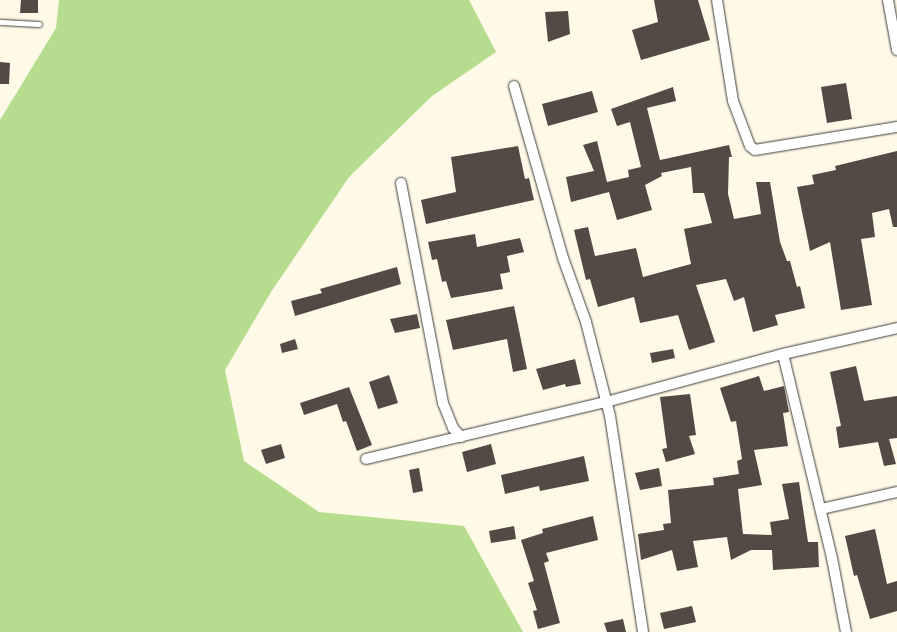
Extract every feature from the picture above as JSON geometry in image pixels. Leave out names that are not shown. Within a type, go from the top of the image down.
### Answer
[{"type":"street","points":[[717,0],[733,101],[750,146],[754,150],[897,127]]},
{"type":"street","points":[[888,0],[897,50]]},
{"type":"street","points":[[514,86],[563,258],[586,322],[606,402],[643,632]]},
{"type":"street","points":[[401,183],[444,403],[453,428],[461,437]]},
{"type":"street","points":[[366,459],[606,402],[782,354],[897,328]]},
{"type":"street","points":[[782,354],[821,509],[846,632]]},
{"type":"street","points":[[821,509],[897,492]]},
{"type":"lane","points":[[0,22],[39,24]]},
{"type":"green space","points":[[59,0],[469,0],[496,52],[432,96],[349,177],[271,292],[225,370],[244,461],[319,512],[464,526],[523,632],[0,632],[0,120],[56,28]]},
{"type":"building","points":[[21,0],[38,0],[38,13],[20,13]]},
{"type":"building","points":[[654,0],[698,0],[710,40],[641,60],[632,30],[658,22]]},
{"type":"building","points":[[568,11],[570,34],[548,42],[545,12]]},
{"type":"building","points":[[0,62],[10,63],[9,84],[0,84]]},
{"type":"building","points":[[846,83],[852,119],[827,123],[821,87]]},
{"type":"building","points":[[673,87],[676,101],[647,108],[660,160],[729,145],[732,157],[729,157],[728,194],[734,219],[761,214],[756,182],[770,182],[780,242],[787,261],[790,261],[797,287],[800,286],[805,308],[775,315],[778,325],[753,332],[744,297],[734,301],[726,279],[696,285],[715,342],[689,350],[678,315],[640,323],[634,297],[598,307],[590,279],[586,280],[574,230],[588,227],[595,256],[636,248],[643,277],[691,264],[684,229],[712,223],[704,193],[693,193],[691,167],[661,173],[662,176],[645,185],[652,210],[617,220],[609,192],[571,202],[566,177],[594,171],[583,145],[597,141],[607,182],[629,177],[628,170],[641,167],[630,122],[617,126],[611,109]]},
{"type":"building","points":[[592,91],[598,112],[548,126],[542,104]]},
{"type":"building","points":[[518,146],[525,179],[529,178],[534,200],[426,224],[421,200],[456,192],[451,157]]},
{"type":"building","points":[[897,151],[897,227],[893,227],[889,209],[872,213],[875,237],[861,239],[872,305],[841,310],[830,242],[810,251],[797,187],[814,184],[812,175],[836,170],[835,166]]},
{"type":"building","points":[[475,234],[477,247],[520,238],[524,252],[507,256],[510,272],[500,274],[503,289],[451,298],[446,281],[442,282],[437,259],[432,260],[428,242]]},
{"type":"building","points":[[397,267],[401,284],[295,316],[291,301],[322,293],[320,289]]},
{"type":"building","points":[[514,306],[527,369],[513,372],[507,339],[453,350],[446,320]]},
{"type":"building","points":[[417,314],[420,328],[395,333],[390,319]]},
{"type":"building","points":[[295,339],[298,349],[282,353],[280,344]]},
{"type":"building","points":[[673,349],[675,358],[652,363],[650,353]]},
{"type":"building","points":[[575,359],[581,384],[566,387],[565,384],[543,390],[536,369]]},
{"type":"building","points":[[856,366],[864,401],[897,396],[897,438],[889,439],[896,464],[884,466],[878,442],[839,448],[836,427],[841,426],[830,372]]},
{"type":"building","points":[[389,375],[398,403],[378,409],[369,382]]},
{"type":"building","points":[[759,376],[764,391],[784,386],[789,412],[783,413],[788,446],[754,450],[762,485],[738,489],[743,534],[772,535],[770,522],[789,519],[782,484],[799,482],[808,542],[818,542],[819,567],[773,570],[772,550],[751,550],[731,560],[727,537],[693,541],[698,567],[677,571],[672,550],[641,560],[638,534],[664,530],[663,524],[671,523],[668,490],[714,485],[713,478],[739,474],[737,461],[742,459],[736,421],[731,422],[720,388]]},
{"type":"building","points":[[349,387],[372,445],[357,451],[346,421],[343,422],[337,404],[304,415],[300,403]]},
{"type":"building","points":[[690,394],[696,435],[689,436],[695,454],[666,462],[662,449],[667,448],[660,397]]},
{"type":"building","points":[[281,444],[285,458],[266,464],[261,450]]},
{"type":"building","points":[[491,444],[496,464],[467,472],[462,452]]},
{"type":"building","points":[[584,456],[589,481],[540,491],[539,486],[505,494],[501,475]]},
{"type":"building","points":[[419,468],[423,491],[413,493],[409,470]]},
{"type":"building","points":[[659,468],[662,486],[640,490],[635,473]]},
{"type":"building","points":[[593,516],[598,540],[546,553],[549,561],[544,563],[560,623],[538,629],[533,611],[537,610],[528,583],[534,581],[521,540],[543,533],[542,529]]},
{"type":"building","points":[[514,526],[516,539],[491,543],[489,531]]},
{"type":"building","points":[[875,529],[887,584],[897,581],[897,611],[870,619],[857,575],[854,576],[845,536]]},
{"type":"building","points":[[692,606],[696,622],[664,629],[660,613]]},
{"type":"building","points":[[623,619],[626,632],[607,632],[604,623]]}]
